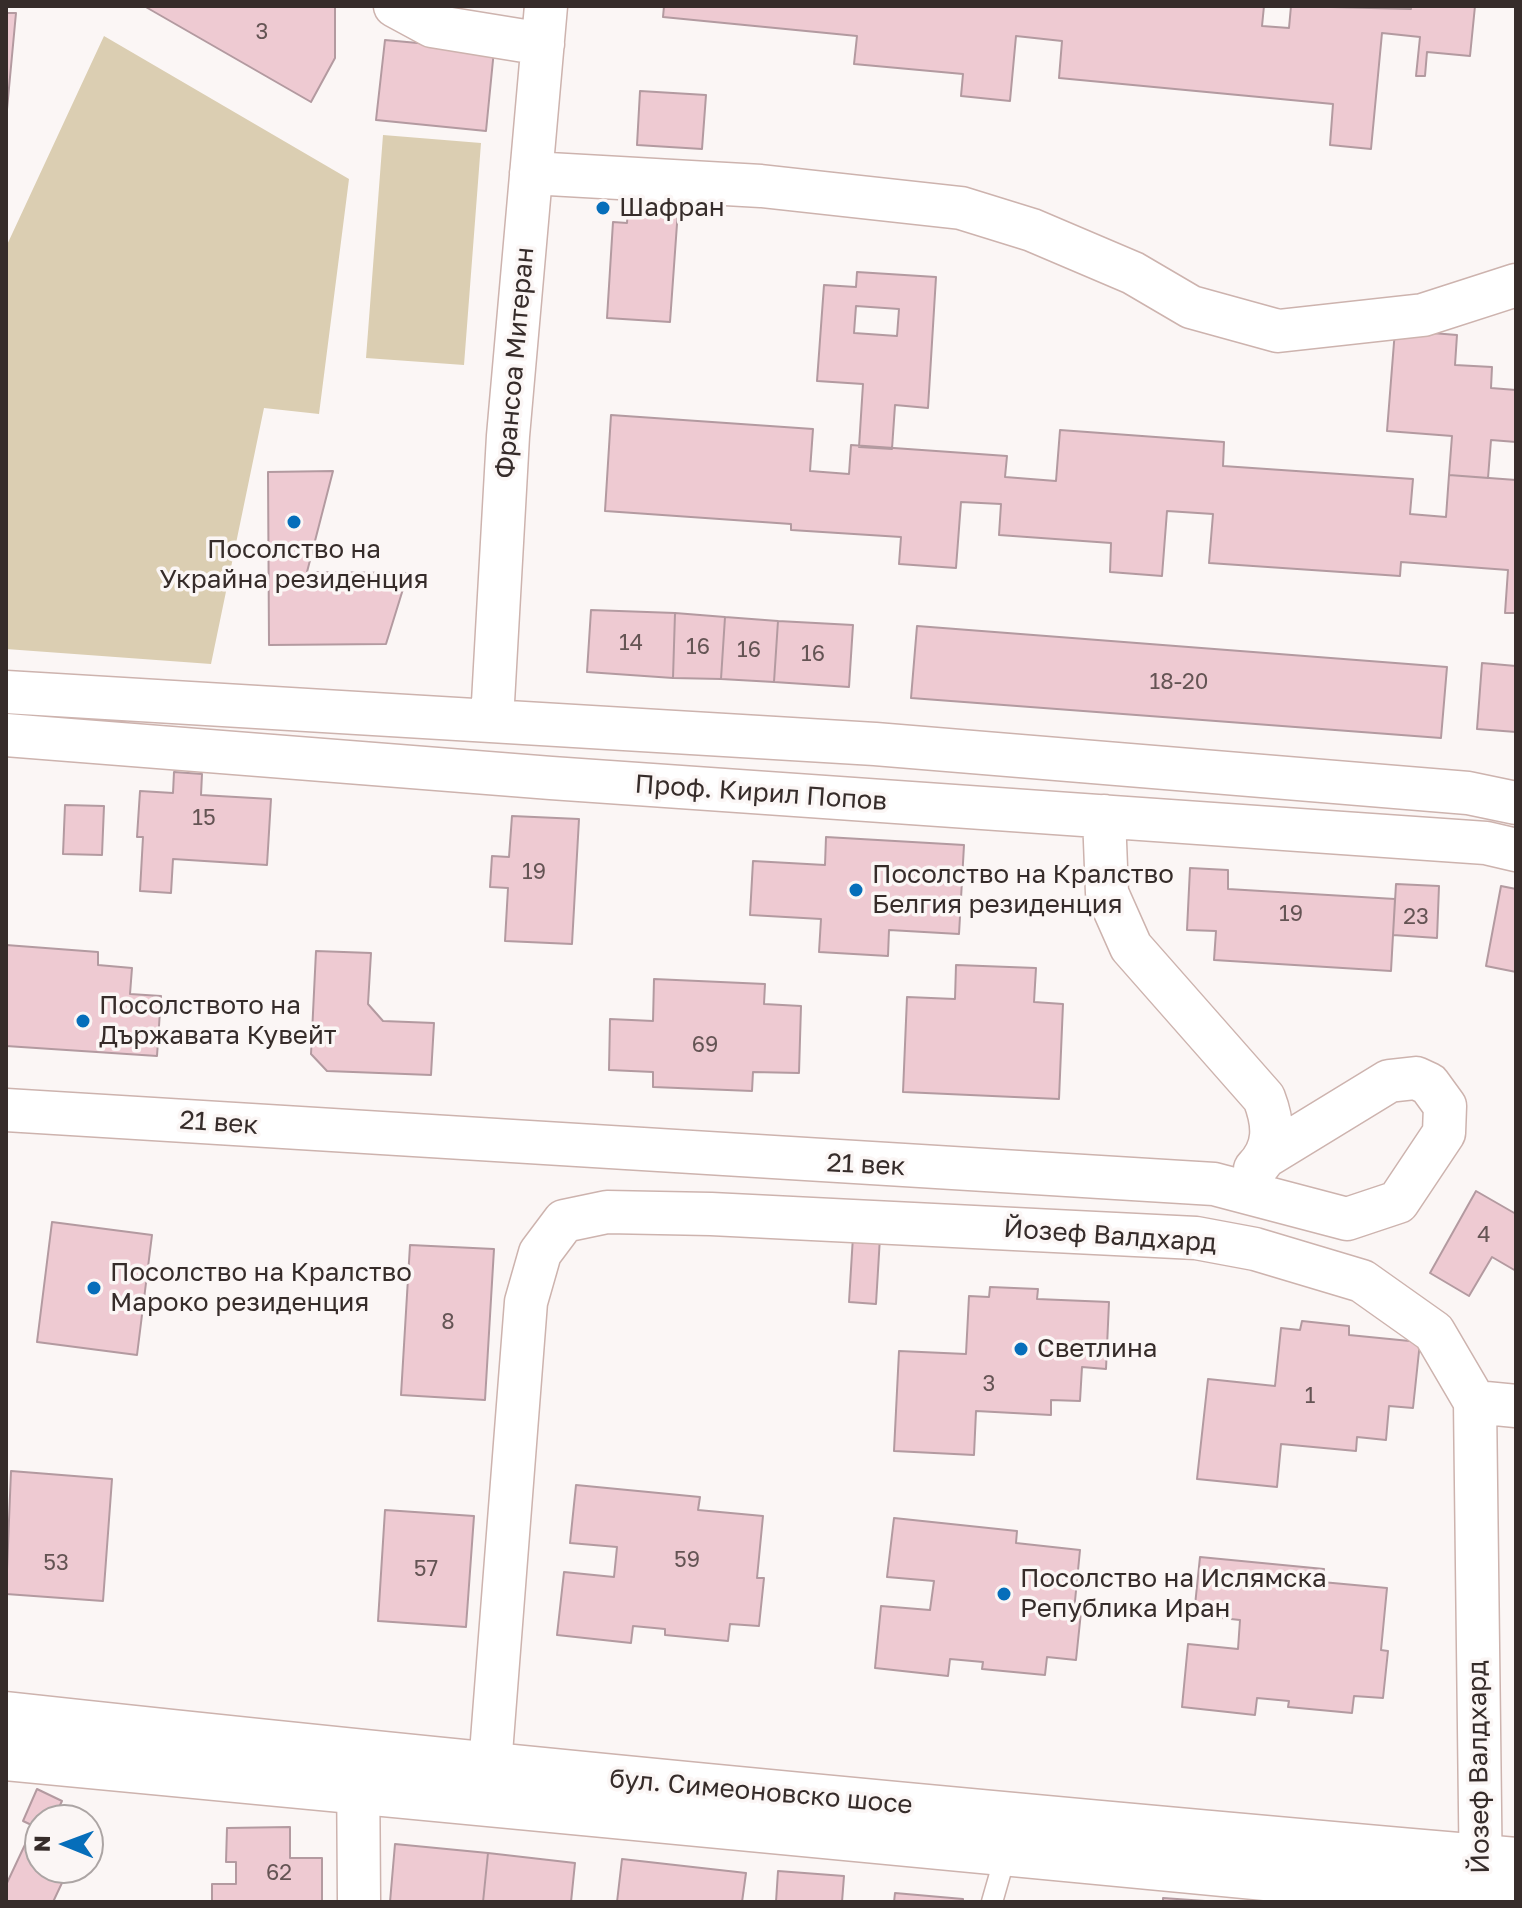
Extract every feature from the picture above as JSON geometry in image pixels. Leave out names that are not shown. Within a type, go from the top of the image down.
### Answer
[{"type":"main road","name":"бул. Симеоновско шосе","points":[[6,1714],[358,1772],[1006,1853],[1409,1882],[1498,1879]]},
{"type":"main road","name":"бул. Симеоновско шосе","points":[[6,1758],[358,1772],[490,1766],[1409,1882]]},
{"type":"street","points":[[395,6],[432,26],[544,25]]},
{"type":"street","name":"Франсоа Митеран","points":[[492,720],[508,436],[544,25]]},
{"type":"street","points":[[531,173],[761,186],[961,208],[1032,230],[1119,267],[1191,307],[1278,331],[1423,315],[1516,285]]},
{"type":"street","points":[[6,692],[875,744],[1468,793],[1516,803]]},
{"type":"street","name":"Проф. Кирил Попов","points":[[6,735],[551,778],[1486,843],[1516,850]]},
{"type":"street","points":[[1104,816],[1107,893],[1131,947],[1264,1098],[1272,1125],[1268,1155],[1242,1178],[1214,1184]]},
{"type":"street","name":"21 век","points":[[6,1110],[1214,1184],[1347,1219],[1398,1202],[1444,1133],[1445,1106],[1429,1084],[1416,1078],[1389,1081],[1268,1155]]},
{"type":"street","name":"Йозеф Валдхард","points":[[490,1766],[526,1302],[540,1253],[564,1221],[607,1212],[1196,1238],[1255,1249],[1362,1281],[1434,1332],[1475,1402],[1498,1879]]},
{"type":"street","points":[[1475,1402],[1516,1406]]},
{"type":"street","points":[[358,1772],[359,1902]]},
{"type":"lane","points":[[992,1902],[1006,1853]]},
{"type":"shaded area","points":[[104,36],[349,179],[319,414],[264,408],[211,664],[6,649],[6,247]]},
{"type":"shaded area","points":[[383,135],[481,143],[464,365],[366,358]]},
{"type":"building","points":[[144,6],[335,6],[335,58],[311,102]]},
{"type":"building","points":[[664,6],[1264,6],[1262,26],[1289,28],[1291,6],[1411,9],[1411,6],[1475,6],[1470,56],[1427,52],[1425,76],[1416,76],[1420,37],[1382,33],[1371,149],[1330,145],[1333,104],[1059,78],[1062,41],[1016,36],[1010,101],[961,96],[963,74],[854,64],[857,36],[663,17]]},
{"type":"building","points":[[6,13],[16,13],[6,120]]},
{"type":"building","points":[[385,40],[494,50],[486,131],[376,120]]},
{"type":"building","points":[[640,91],[706,95],[702,149],[637,145]]},
{"type":"building","points":[[629,193],[679,196],[670,322],[607,318],[613,222],[627,223]]},
{"type":"building","points":[[857,272],[936,277],[928,408],[895,405],[892,449],[859,447],[863,384],[817,381],[824,285],[856,287]],"holes":[[[856,306],[899,309],[897,336],[854,333]]]},
{"type":"building","points":[[1395,330],[1457,335],[1455,365],[1492,367],[1491,388],[1516,390],[1516,442],[1491,440],[1488,478],[1449,475],[1452,436],[1387,431]]},
{"type":"building","points":[[611,415],[813,429],[810,471],[849,474],[851,445],[1007,456],[1005,477],[1056,481],[1060,430],[1224,442],[1223,466],[1413,479],[1410,514],[1446,517],[1449,475],[1516,480],[1516,613],[1505,613],[1508,570],[1401,562],[1400,576],[1209,563],[1213,514],[1167,511],[1162,576],[1110,572],[1111,543],[999,535],[1001,504],[961,502],[956,568],[899,564],[901,537],[791,530],[791,524],[605,511]]},
{"type":"building","name":"Посолство на Украйна резиденция","points":[[333,471],[307,572],[408,573],[386,644],[269,645],[268,472]]},
{"type":"building","points":[[591,610],[675,613],[673,678],[587,672]]},
{"type":"building","points":[[675,613],[725,617],[721,679],[673,678]]},
{"type":"building","points":[[725,617],[778,621],[774,682],[721,679]]},
{"type":"building","points":[[778,621],[853,625],[849,687],[774,682]]},
{"type":"building","points":[[917,626],[1447,667],[1441,738],[911,698]]},
{"type":"building","points":[[1482,663],[1516,666],[1516,732],[1477,729]]},
{"type":"building","points":[[174,772],[202,774],[201,795],[271,799],[267,865],[173,859],[171,893],[140,891],[143,837],[137,837],[140,791],[173,793]]},
{"type":"building","points":[[65,805],[104,806],[102,855],[63,854]]},
{"type":"building","points":[[512,816],[579,819],[572,944],[505,941],[508,888],[490,887],[492,856],[509,857]]},
{"type":"building","name":"Посолство на Кралство Белгия резиденция","points":[[826,837],[964,845],[959,934],[889,930],[888,956],[819,952],[821,919],[750,915],[753,861],[825,865]]},
{"type":"building","points":[[1190,868],[1228,870],[1228,889],[1395,899],[1391,971],[1214,960],[1216,931],[1187,930]]},
{"type":"building","points":[[1396,884],[1439,886],[1437,938],[1393,935]]},
{"type":"building","points":[[1501,886],[1516,889],[1516,972],[1486,966]]},
{"type":"building","name":"Посолството на Държавата Кувейт","points":[[6,945],[98,952],[98,965],[132,968],[130,994],[161,996],[157,1056],[6,1046]]},
{"type":"building","points":[[316,951],[371,953],[368,1004],[383,1021],[434,1023],[431,1075],[327,1071],[311,1054]]},
{"type":"building","points":[[956,965],[1036,968],[1034,1002],[1063,1004],[1059,1099],[903,1092],[907,997],[955,999]]},
{"type":"building","points":[[654,979],[765,984],[764,1004],[801,1006],[799,1073],[753,1072],[752,1091],[653,1087],[653,1072],[609,1070],[610,1019],[653,1021]]},
{"type":"building","points":[[1476,1191],[1516,1214],[1516,1271],[1492,1257],[1469,1296],[1430,1273]]},
{"type":"building","name":"Посолство на Кралство Мароко резиденция","points":[[52,1222],[152,1235],[137,1355],[37,1342]]},
{"type":"building","points":[[853,1236],[880,1237],[876,1304],[849,1302]]},
{"type":"building","points":[[410,1245],[494,1249],[485,1400],[401,1395]]},
{"type":"building","points":[[990,1287],[1038,1289],[1037,1299],[1109,1302],[1106,1369],[1082,1367],[1080,1401],[1051,1400],[1051,1415],[976,1411],[974,1455],[894,1451],[899,1351],[966,1354],[969,1296],[989,1297]]},
{"type":"building","points":[[1302,1321],[1349,1326],[1349,1335],[1420,1342],[1413,1408],[1389,1406],[1386,1440],[1357,1437],[1356,1451],[1281,1444],[1277,1487],[1197,1479],[1208,1379],[1275,1386],[1281,1328],[1300,1330]]},
{"type":"building","points":[[11,1471],[112,1479],[103,1601],[6,1594]]},
{"type":"building","points":[[576,1485],[700,1497],[698,1510],[763,1516],[757,1578],[764,1578],[759,1626],[730,1624],[728,1641],[665,1635],[665,1629],[633,1626],[631,1643],[557,1635],[564,1572],[614,1577],[617,1547],[570,1543]]},
{"type":"building","points":[[385,1510],[474,1516],[466,1627],[378,1621]]},
{"type":"building","name":"Посолство на Ислямска Република Иран","points":[[894,1518],[1017,1531],[1016,1543],[1080,1550],[1074,1611],[1081,1612],[1076,1660],[1047,1657],[1045,1675],[982,1669],[983,1662],[950,1659],[948,1676],[875,1668],[881,1606],[930,1610],[934,1581],[887,1577]]},
{"type":"building","points":[[1200,1557],[1324,1569],[1322,1582],[1387,1588],[1381,1650],[1388,1651],[1383,1698],[1354,1696],[1352,1713],[1288,1707],[1289,1701],[1257,1698],[1255,1715],[1182,1707],[1188,1644],[1238,1649],[1240,1620],[1194,1615]]},
{"type":"building","points":[[37,1789],[62,1801],[61,1804],[30,1804]]},
{"type":"building","points":[[290,1827],[290,1858],[322,1858],[322,1902],[212,1902],[212,1884],[236,1884],[236,1862],[226,1862],[227,1828]]},
{"type":"building","points":[[395,1844],[488,1853],[483,1902],[390,1902]]},
{"type":"building","points":[[24,1847],[24,1884],[61,1884],[53,1902],[6,1902],[6,1885]]},
{"type":"building","points":[[488,1853],[575,1863],[571,1902],[483,1902]]},
{"type":"building","points":[[622,1859],[746,1873],[742,1902],[617,1902]]},
{"type":"building","points":[[778,1871],[844,1876],[842,1902],[776,1902]]},
{"type":"building","points":[[895,1893],[963,1899],[963,1902],[894,1902]]},
{"type":"building","points":[[1163,1898],[1219,1902],[1163,1902]]},
{"type":"place","name":"Шафран","points":[[603,208]]},
{"type":"place","name":"Посолство на Украйна резиденция","points":[[294,522]]},
{"type":"place","name":"Посолство на Кралство Белгия резиденция","points":[[856,890]]},
{"type":"place","name":"Посолството на Държавата Кувейт","points":[[83,1021]]},
{"type":"place","name":"Посолство на Кралство Мароко резиденция","points":[[94,1288]]},
{"type":"place","name":"Светлина","points":[[1021,1349]]},
{"type":"place","name":"Посолство на Ислямска Република Иран","points":[[1004,1594]]}]
